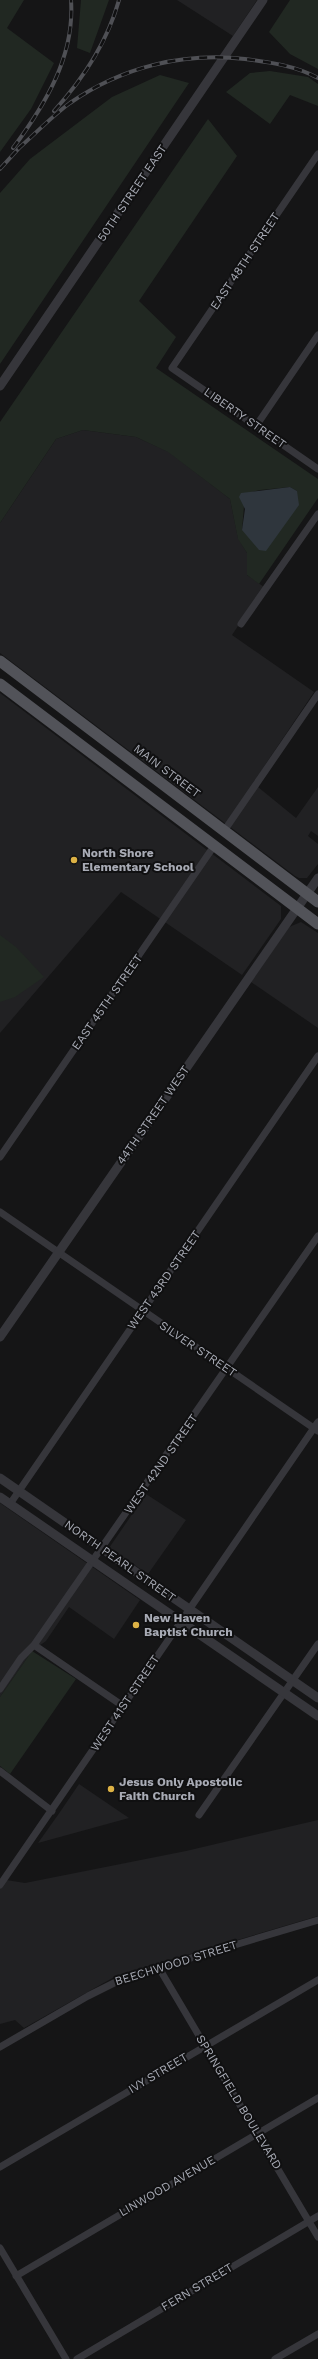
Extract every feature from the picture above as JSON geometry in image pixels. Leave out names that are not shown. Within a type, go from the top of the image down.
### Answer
[{"type":"main road","name":"MAIN STREET","points":[[0,661],[318,902]]},
{"type":"main road","points":[[0,684],[318,924]]},
{"type":"street","name":"50TH STREET EAST","points":[[0,386],[263,0]]},
{"type":"street","name":"EAST 48TH STREET","points":[[172,368],[318,154]]},
{"type":"street","points":[[256,426],[318,335]]},
{"type":"street","name":"LIBERTY STREET","points":[[172,368],[318,469]]},
{"type":"street","points":[[241,624],[318,514]]},
{"type":"street","points":[[224,831],[318,694]]},
{"type":"street","name":"EAST 45TH STREET","points":[[0,1157],[214,846]]},
{"type":"street","name":"44TH STREET WEST","points":[[0,1337],[318,878]]},
{"type":"street","name":"WEST 43RD STREET","points":[[10,1504],[318,1056]]},
{"type":"street","name":"SILVER STREET","points":[[0,1212],[227,1368],[317,1427]]},
{"type":"street","name":"WEST 42ND STREET","points":[[0,1689],[22,1658],[34,1646],[318,1236]]},
{"type":"street","name":"WEST 41ST STREET","points":[[0,1885],[317,1427]]},
{"type":"street","name":"NORTH PEARL STREET","points":[[0,1478],[318,1698]]},
{"type":"street","name":"NORTH PEARL STREET","points":[[0,1497],[318,1716]]},
{"type":"street","points":[[198,1815],[318,1644]]},
{"type":"street","points":[[34,1646],[123,1706]]},
{"type":"street","points":[[0,1771],[52,1811]]},
{"type":"street","name":"BEECHWOOD STREET","points":[[0,2047],[110,1984],[318,1920]]},
{"type":"street","name":"SPRINGFIELD BOULEVARD","points":[[159,1968],[258,2133],[318,2237]]},
{"type":"street","name":"IVY STREET","points":[[0,2167],[205,2045],[318,1980]]},
{"type":"street","name":"LINWOOD AVENUE","points":[[16,2276],[318,2098]]},
{"type":"street","name":"FERN STREET","points":[[77,2359],[318,2216]]},
{"type":"street","points":[[0,2248],[66,2359]]},
{"type":"street","points":[[275,2359],[318,2334]]},
{"type":"shaded area","points":[[0,0],[24,0],[7,28],[54,63],[31,109],[0,152]]},
{"type":"shaded area","points":[[81,0],[109,0],[90,53],[77,48]]},
{"type":"shaded area","points":[[177,0],[257,0],[233,36]]},
{"type":"shaded area","points":[[290,0],[318,0],[318,69],[290,54],[269,32]]},
{"type":"shaded area","points":[[270,71],[308,77],[318,84],[318,106],[290,95],[270,124],[226,92],[250,73]]},
{"type":"shaded area","points":[[160,75],[189,83],[0,364],[0,193],[30,159],[112,97]]},
{"type":"shaded area","points":[[208,119],[237,156],[139,301],[176,337],[156,368],[318,479],[318,498],[259,584],[247,575],[247,553],[238,539],[230,499],[168,452],[136,437],[83,430],[56,439],[0,523],[0,422]],"holes":[[[290,487],[297,491],[242,530],[245,494],[260,490]]]},
{"type":"shaded area","points":[[83,430],[136,437],[169,452],[230,499],[238,538],[247,553],[247,575],[264,587],[232,635],[314,692],[253,783],[296,818],[318,787],[318,836],[311,831],[308,836],[318,844],[318,864],[307,878],[299,878],[295,876],[0,653],[0,523],[56,439]]},
{"type":"shaded area","points":[[290,487],[297,491],[299,505],[266,551],[259,550],[242,530],[245,509],[239,497],[241,493]]},
{"type":"shaded area","name":"North Shore Elementary School","points":[[0,693],[281,906],[281,919],[242,975],[121,892],[0,1033]]},
{"type":"shaded area","points":[[301,922],[318,933],[318,1028],[251,982],[289,927]]},
{"type":"shaded area","points":[[0,935],[16,947],[44,977],[15,997],[0,1002]]},
{"type":"shaded area","points":[[146,1494],[186,1520],[148,1574],[109,1548]]},
{"type":"shaded area","points":[[0,1503],[140,1600],[114,1639],[69,1607],[46,1641],[32,1651],[0,1697]]},
{"type":"shaded area","points":[[32,1651],[76,1679],[10,1774],[0,1766],[0,1697]]},
{"type":"shaded area","points":[[79,1784],[129,1818],[38,1843],[60,1812]]},
{"type":"shaded area","points":[[318,1820],[318,1916],[116,1976],[24,2028],[15,2020],[0,2024],[0,1879],[25,1883],[186,1851]]},
{"type":"railway","points":[[13,148],[36,115],[56,79],[68,41],[71,21],[71,0]]},
{"type":"railway","points":[[54,111],[85,73],[108,31],[119,0]]},
{"type":"railway","points":[[18,149],[63,108],[90,90],[132,71],[154,65],[176,60],[222,57],[273,63],[301,70],[318,78]]},
{"type":"railway","points":[[0,169],[21,146]]},
{"type":"place","name":"North Shore Elementary School","points":[[74,860]]},
{"type":"place","name":"New Haven Baptist Church","points":[[136,1625]]},
{"type":"place","name":"Jesus Only Apostolic Faith Church","points":[[111,1789]]}]
